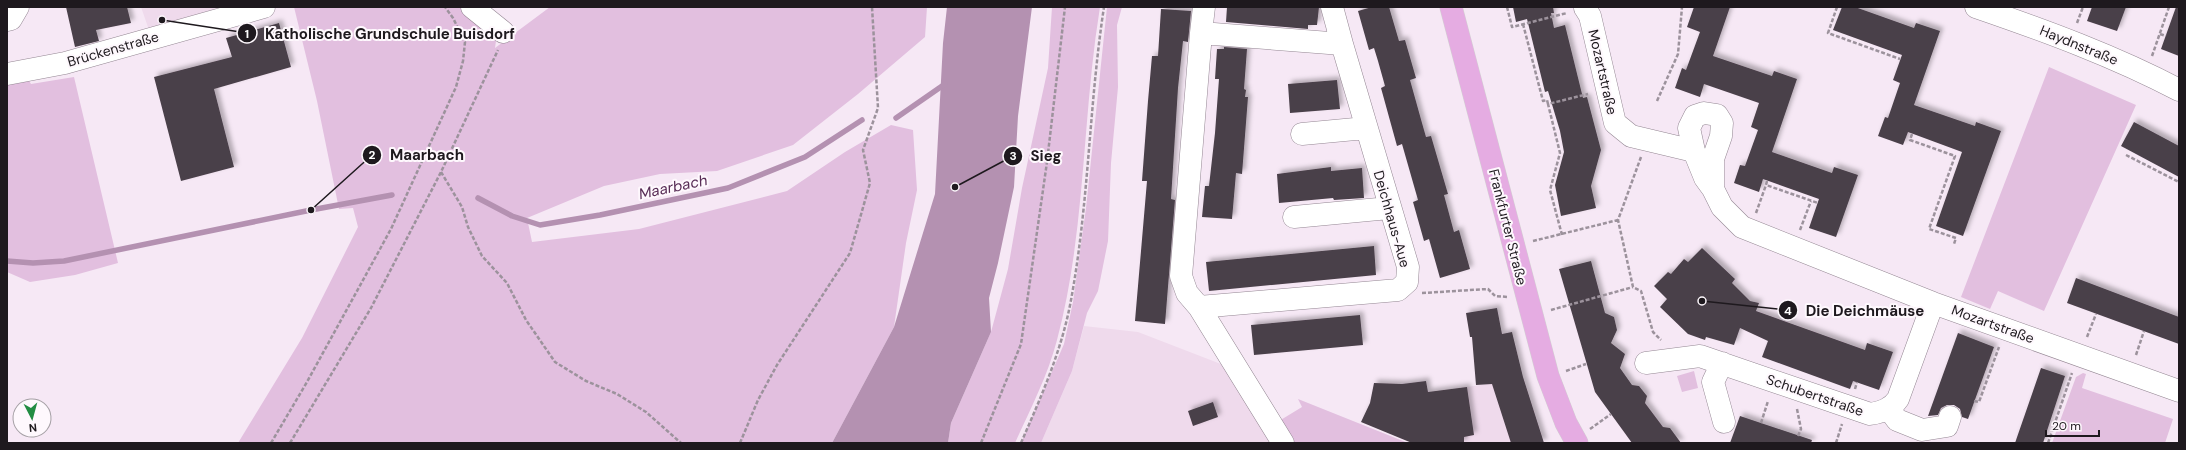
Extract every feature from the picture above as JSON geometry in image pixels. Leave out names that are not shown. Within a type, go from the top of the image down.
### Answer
[{"type":"main road","name":"Frankfurter Straße","points":[[1451,7],[1512,245],[1548,376],[1566,423],[1576,441]]},
{"type":"street","points":[[7,20],[11,19],[18,7]]},
{"type":"street","name":"Brückenstraße","points":[[7,74],[65,63],[264,7]]},
{"type":"street","points":[[472,7],[503,32]]},
{"type":"street","points":[[1204,7],[1181,276],[1187,293],[1199,307],[1283,443]]},
{"type":"street","name":"Deichhaus-Aue","points":[[1199,307],[1398,290],[1407,282],[1408,267],[1389,208],[1332,7]]},
{"type":"street","name":"Mozartstraße","points":[[1586,7],[1590,16],[1615,122],[1631,136],[1694,152]]},
{"type":"street","name":"Haydnstraße","points":[[1976,7],[2098,51],[2179,90]]},
{"type":"street","points":[[1201,33],[1342,44]]},
{"type":"street","name":"Mozartstraße","points":[[1713,189],[1714,159],[1723,128],[1717,115],[1704,113],[1693,119],[1689,128],[1694,152],[1705,178],[1730,217],[1742,227],[1933,303],[2179,391]]},
{"type":"street","points":[[1302,134],[1366,128]]},
{"type":"street","points":[[1294,217],[1389,208]]},
{"type":"street","points":[[1933,303],[1898,399],[1889,409],[1897,420],[1922,430],[1947,426],[1950,417]]},
{"type":"street","name":"Schubertstraße","points":[[1646,363],[1700,356],[1870,414],[1889,409]]},
{"type":"street","points":[[1722,363],[1713,382],[1724,422]]},
{"type":"path","points":[[271,443],[307,382],[391,229],[456,87],[463,61],[465,42],[453,18],[445,7]]},
{"type":"path","points":[[740,443],[758,400],[777,365],[850,253],[870,182],[863,150],[878,108],[872,7]]},
{"type":"path","points":[[981,443],[1021,344],[1047,162],[1065,7]]},
{"type":"path","points":[[1021,443],[1057,354],[1071,301],[1080,241],[1104,7]]},
{"type":"path","points":[[1507,7],[1512,27],[1586,7]]},
{"type":"path","points":[[1657,101],[1678,54],[1682,7]]},
{"type":"path","points":[[1837,7],[1828,33],[1900,60]]},
{"type":"path","points":[[2146,73],[2169,7]]},
{"type":"path","points":[[1523,24],[1543,101],[1547,100],[1560,153],[1558,167],[1550,190],[1562,235]]},
{"type":"path","points":[[290,443],[371,308],[441,172],[498,51],[503,32]]},
{"type":"path","points":[[2160,34],[2166,36]]},
{"type":"path","points":[[1855,43],[1857,38]]},
{"type":"path","points":[[1534,65],[1538,64]]},
{"type":"path","points":[[1548,104],[1607,89]]},
{"type":"path","points":[[1552,123],[1556,121]]},
{"type":"path","points":[[1912,134],[1910,140],[1955,156],[1929,229],[1956,238],[1954,244]]},
{"type":"path","points":[[1633,287],[1618,220],[1647,140]]},
{"type":"path","points":[[1558,145],[1562,144]]},
{"type":"path","points":[[2126,155],[2179,182]]},
{"type":"path","points":[[2142,163],[2144,158]]},
{"type":"path","points":[[441,172],[462,207],[468,227],[482,256],[507,283],[526,320],[555,362],[586,381],[617,394],[646,412],[681,443]]},
{"type":"path","points":[[1750,230],[1768,181]]},
{"type":"path","points":[[1766,185],[1818,203]]},
{"type":"path","points":[[1552,197],[1557,196]]},
{"type":"path","points":[[1794,247],[1811,201]]},
{"type":"path","points":[[1938,205],[1943,207]]},
{"type":"path","points":[[1512,245],[1562,235],[1618,220]]},
{"type":"path","points":[[1398,290],[1409,293],[1426,293],[1488,289],[1495,296],[1529,307],[1633,287],[1641,291],[1653,332],[1658,339],[1666,342]]},
{"type":"path","points":[[2048,443],[2079,355],[2096,314]]},
{"type":"path","points":[[1974,401],[1979,402],[2006,329]]},
{"type":"path","points":[[2129,373],[2144,331]]},
{"type":"path","points":[[1989,362],[1993,364]]},
{"type":"path","points":[[1760,423],[1775,381]]},
{"type":"path","points":[[1798,436],[1801,429],[1795,401],[1800,390]]},
{"type":"path","points":[[1576,441],[1611,414]]},
{"type":"shaded area","points":[[141,7],[221,7],[149,30]]},
{"type":"shaded area","points":[[294,7],[470,7],[497,34],[495,48],[550,7],[927,7],[925,37],[858,94],[793,145],[717,171],[660,174],[604,186],[527,218],[532,242],[639,229],[787,191],[845,152],[891,125],[913,130],[917,190],[906,243],[894,327],[832,443],[238,443],[302,338],[358,227],[353,208],[339,209],[317,101]]},
{"type":"shaded area","points":[[947,7],[1032,7],[1018,116],[1014,187],[989,298],[991,332],[951,423],[948,443],[832,443],[894,327],[935,194],[943,43]]},
{"type":"shaded area","points":[[1052,7],[1100,7],[1094,48],[1079,216],[1066,299],[1057,340],[1044,379],[1015,443],[948,443],[951,423],[991,332],[1008,269],[1022,188],[1048,68]]},
{"type":"shaded area","points":[[1107,7],[1122,7],[1117,25],[1118,87],[1111,163],[1108,241],[1098,291],[1087,313],[1072,371],[1041,443],[1021,443],[1064,344],[1073,302],[1086,208]]},
{"type":"shaded area","points":[[2049,67],[2136,105],[2044,311],[1998,291],[1990,309],[1961,297]]},
{"type":"shaded area","points":[[74,77],[118,263],[75,275],[30,282],[7,272],[7,83],[28,79],[31,84]]},
{"type":"shaded area","points":[[1084,326],[1138,332],[1226,366],[1275,443],[1041,443],[1072,371]]},
{"type":"shaded area","points":[[1694,371],[1698,388],[1682,392],[1677,376]]},
{"type":"shaded area","points":[[2083,373],[2086,374],[2082,388],[2173,419],[2165,443],[2052,443],[2076,377]]},
{"type":"shaded area","points":[[1523,377],[1544,443],[1453,443],[1453,389],[1502,382]]},
{"type":"shaded area","points":[[1298,399],[1408,443],[1294,443],[1279,421],[1302,407]]},
{"type":"building","points":[[66,7],[127,7],[131,23],[96,30],[99,41],[75,47]]},
{"type":"building","points":[[1227,7],[1319,7],[1317,25],[1308,25],[1308,29],[1226,22]]},
{"type":"building","points":[[1372,7],[1389,7],[1399,41],[1405,40],[1416,78],[1410,80],[1422,123],[1426,137],[1431,136],[1448,194],[1444,195],[1454,232],[1459,230],[1470,269],[1440,278],[1429,239],[1424,241],[1413,202],[1418,200],[1402,144],[1397,146],[1381,88],[1385,86],[1378,61],[1374,48],[1369,50],[1358,11]]},
{"type":"building","points":[[1513,7],[1553,7],[1554,13],[1551,13],[1554,28],[1565,25],[1583,98],[1587,97],[1601,150],[1591,186],[1596,208],[1561,216],[1555,185],[1564,152],[1560,131],[1548,91],[1545,92],[1527,19],[1516,22]]},
{"type":"building","points":[[1694,7],[1730,7],[1713,56],[1772,76],[1774,71],[1797,79],[1772,152],[1832,173],[1834,167],[1858,175],[1836,237],[1809,228],[1819,199],[1763,179],[1759,192],[1734,183],[1740,165],[1745,166],[1758,130],[1751,127],[1759,103],[1704,84],[1700,97],[1675,88],[1682,68],[1686,70],[1700,32],[1687,27]]},
{"type":"building","points":[[1842,7],[1855,7],[1914,28],[1916,23],[1940,31],[1914,105],[1975,126],[1976,122],[2001,131],[1963,236],[1936,226],[1962,152],[1908,132],[1903,145],[1878,136],[1885,117],[1888,118],[1900,83],[1893,80],[1902,55],[1833,30]]},
{"type":"building","points":[[2092,7],[2126,7],[2117,31],[2087,21]]},
{"type":"building","points":[[2176,7],[2179,7],[2179,56],[2161,49]]},
{"type":"building","points":[[1161,9],[1191,11],[1188,42],[1183,41],[1178,88],[1171,199],[1175,200],[1165,324],[1135,321],[1147,181],[1142,181],[1148,101],[1152,56],[1158,56]]},
{"type":"building","points":[[279,23],[291,67],[214,89],[234,167],[181,181],[154,77],[232,57],[226,38]]},
{"type":"building","points":[[1224,47],[1247,49],[1244,89],[1246,90],[1245,97],[1248,97],[1242,174],[1236,173],[1232,219],[1202,217],[1205,186],[1209,186],[1215,133],[1219,79],[1215,79],[1217,49],[1224,49]]},
{"type":"building","points":[[1337,80],[1340,109],[1290,113],[1288,84]]},
{"type":"building","points":[[2134,122],[2179,146],[2179,177],[2121,146]]},
{"type":"building","points":[[1331,167],[1331,171],[1362,168],[1364,198],[1334,200],[1333,198],[1279,203],[1277,174]]},
{"type":"building","points":[[1374,246],[1376,275],[1209,291],[1206,262]]},
{"type":"building","points":[[1702,248],[1735,279],[1732,283],[1750,301],[1759,303],[1756,311],[1865,350],[1867,343],[1893,352],[1879,390],[1853,381],[1850,389],[1762,357],[1768,341],[1740,328],[1734,345],[1706,337],[1705,340],[1688,334],[1660,307],[1667,299],[1654,286],[1668,272],[1671,274],[1684,259],[1688,262]]},
{"type":"building","points":[[1591,261],[1605,313],[1614,317],[1617,330],[1611,343],[1625,354],[1620,368],[1632,385],[1639,386],[1647,396],[1645,403],[1663,427],[1670,428],[1681,443],[1632,443],[1595,392],[1559,269]]},
{"type":"building","points":[[2076,278],[2179,317],[2179,344],[2067,303]]},
{"type":"building","points":[[1497,308],[1502,334],[1512,332],[1523,377],[1544,443],[1511,443],[1492,384],[1476,385],[1472,337],[1470,337],[1466,313]]},
{"type":"building","points":[[1360,315],[1363,345],[1254,355],[1251,325]]},
{"type":"building","points":[[1958,333],[1994,347],[1968,419],[1962,417],[1960,409],[1954,405],[1947,405],[1941,408],[1938,415],[1928,416]]},
{"type":"building","points":[[2041,368],[2065,376],[2043,443],[2015,443]]},
{"type":"building","points":[[1426,381],[1428,392],[1467,387],[1474,435],[1464,437],[1464,443],[1412,443],[1361,422],[1370,403],[1374,383],[1402,384]]},
{"type":"building","points":[[1213,402],[1218,417],[1193,426],[1188,411]]},
{"type":"building","points":[[1740,416],[1812,440],[1811,443],[1730,443]]},
{"type":"waterway","name":"Maarbach","points":[[896,118],[945,84]]},
{"type":"waterway","name":"Maarbach","points":[[478,198],[512,216],[540,225],[600,215],[728,188],[805,157],[862,120]]},
{"type":"waterway","name":"Maarbach","points":[[7,261],[33,263],[64,261],[311,210],[392,195]]},
{"type":"place","name":"Katholische Grundschule Buisdorf","points":[[162,20]]},
{"type":"place","name":"Sieg","points":[[955,187]]},
{"type":"place","name":"Maarbach","points":[[311,210]]},
{"type":"place","name":"Die Deichmäuse","points":[[1702,301]]}]
